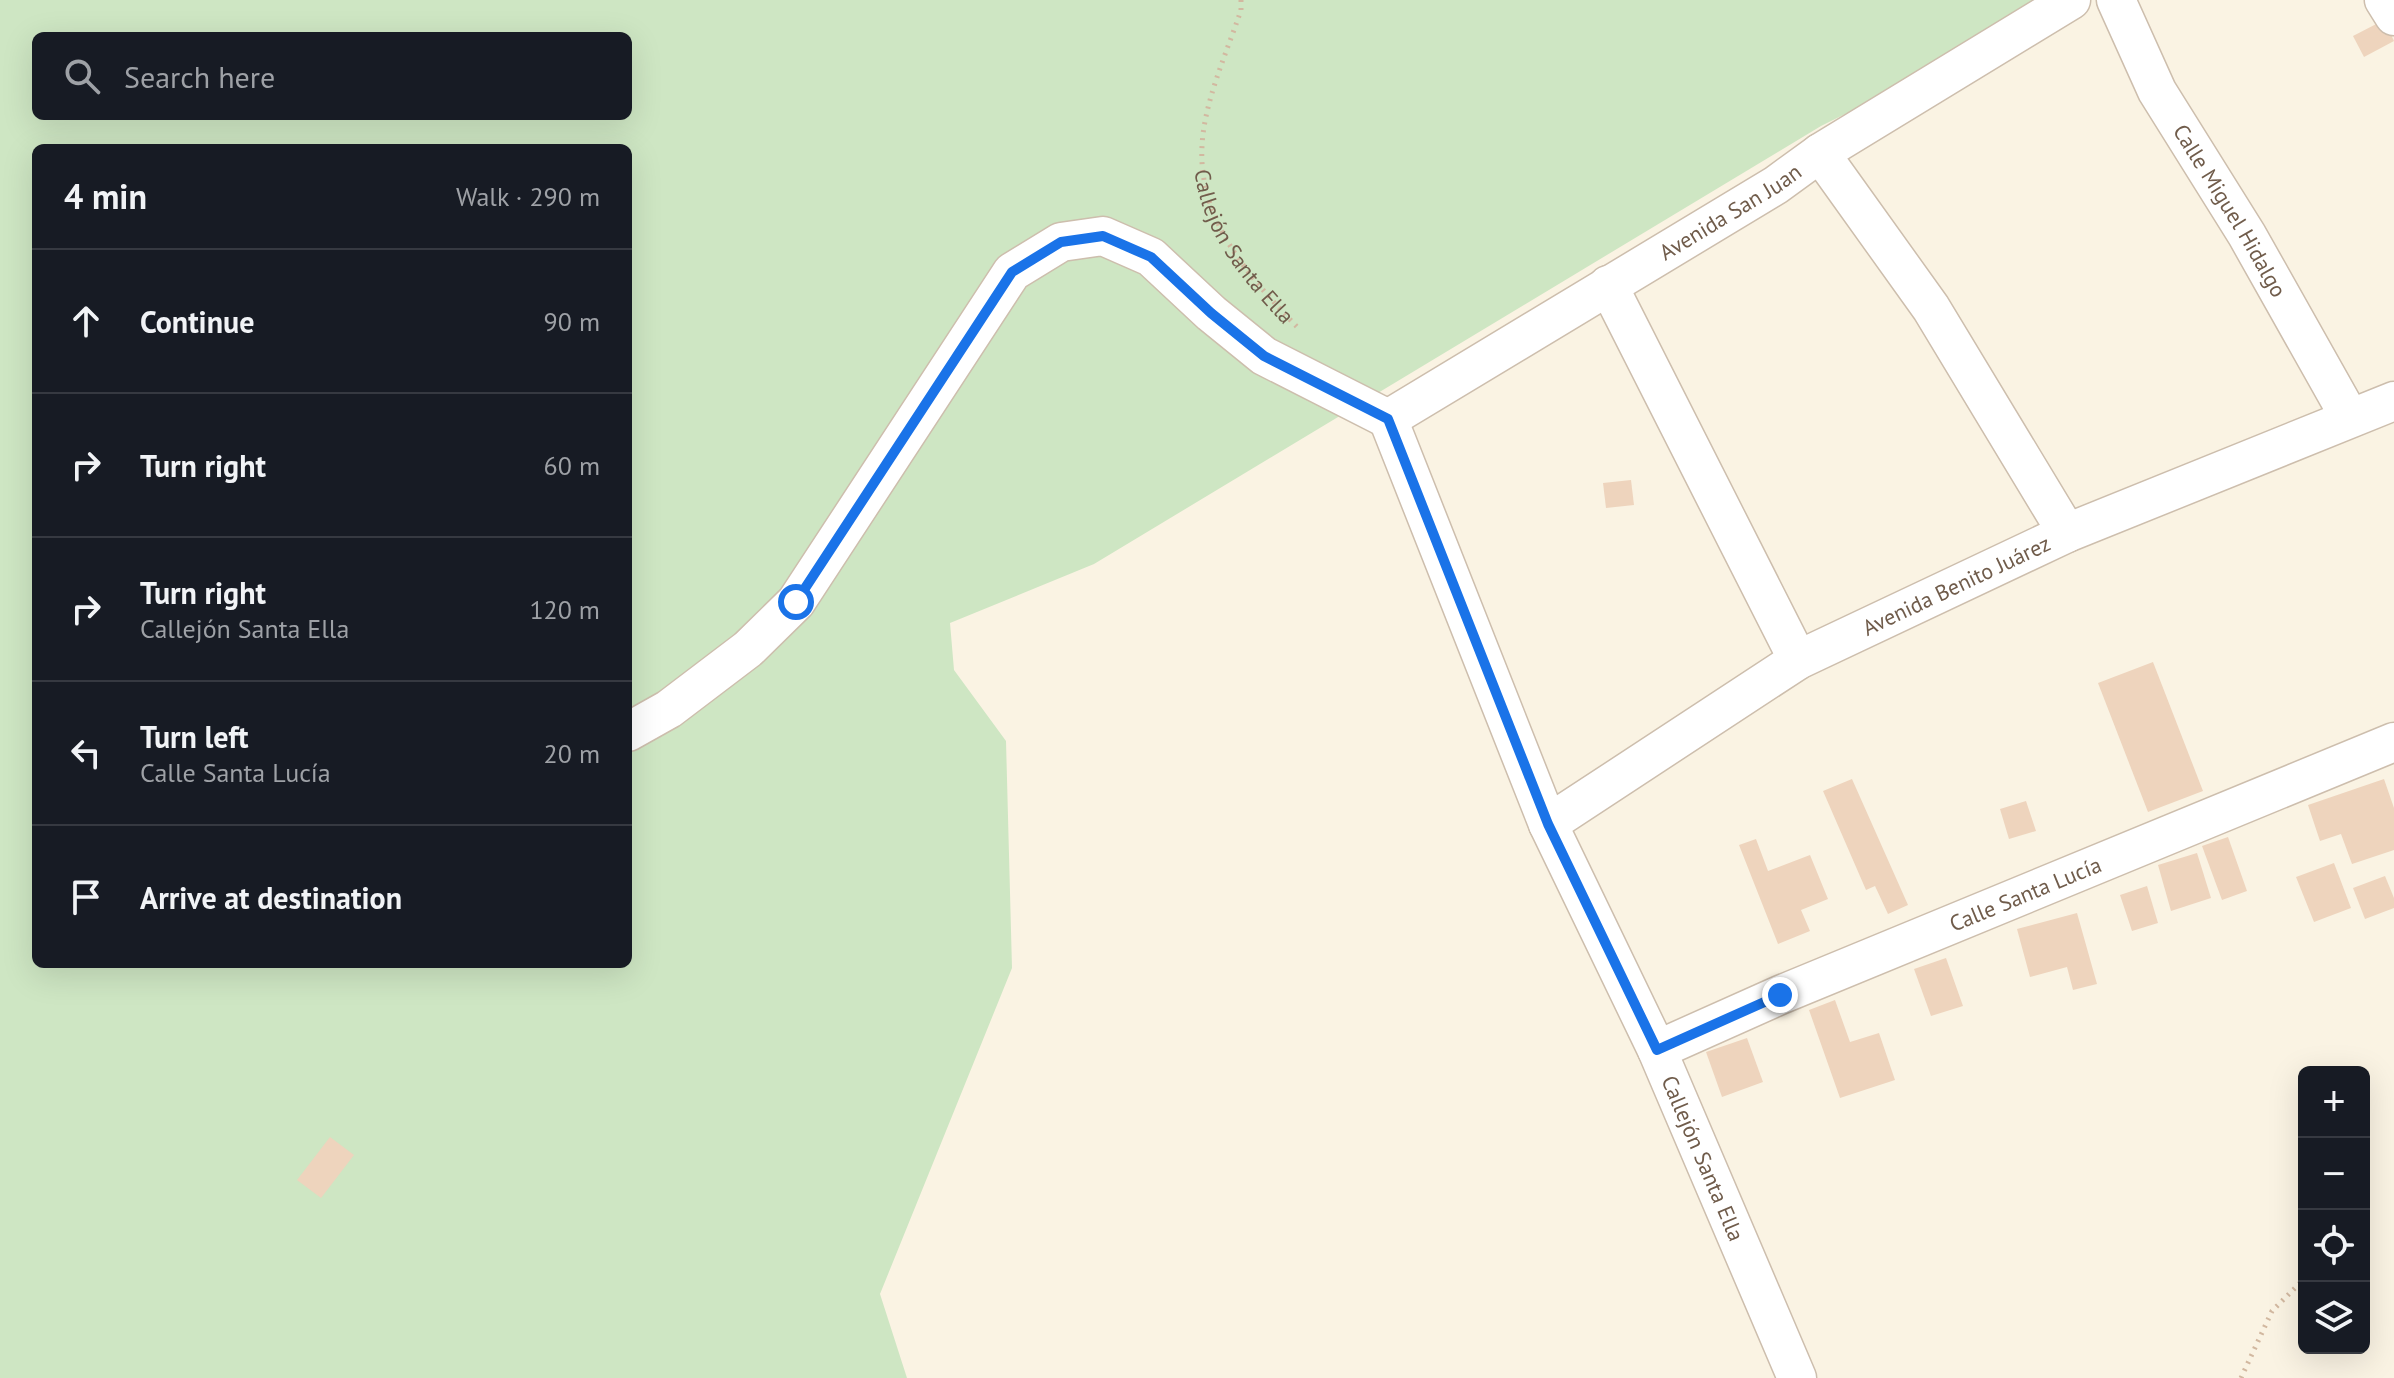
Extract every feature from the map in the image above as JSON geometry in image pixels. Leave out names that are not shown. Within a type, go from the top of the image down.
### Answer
[{"type":"street","name":"Avenida San Juan","points":[[1388,419],[1776,185],[1820,153],[2071,0]]},
{"type":"street","name":"Calle Miguel Hidalgo","points":[[2116,0],[2157,91],[2247,235],[2350,418]]},
{"type":"street","points":[[2384,0],[2394,16]]},
{"type":"street","points":[[1820,153],[1931,308],[2067,533]]},
{"type":"street","points":[[632,730],[669,709],[748,649],[796,602],[1012,272],[1061,242],[1103,236],[1151,257],[1211,313],[1264,356],[1388,419]]},
{"type":"street","points":[[1608,285],[1798,660]]},
{"type":"street","name":"Avenida Benito Juárez","points":[[1548,824],[1798,660],[2067,533],[2394,401]]},
{"type":"street","name":"Callejón Santa Ella","points":[[1388,419],[1548,824],[1657,1050],[1797,1378]]},
{"type":"street","name":"Calle Santa Lucía","points":[[1657,1050],[1780,995],[2394,742]]},
{"type":"path","name":"Callejón Santa Ella","points":[[1241,0],[1241,10],[1209,108],[1202,146],[1207,200],[1230,247],[1253,279],[1302,332]]},
{"type":"path","points":[[2241,1378],[2272,1311],[2301,1282]]},
{"type":"green space","points":[[0,0],[2074,0],[1821,126],[1094,564],[950,623],[954,670],[1006,741],[1012,968],[880,1294],[907,1378],[0,1378]]},
{"type":"building","points":[[2384,20],[2394,41],[2364,57],[2353,36]]},
{"type":"building","points":[[1631,480],[1634,505],[1606,508],[1603,483]]},
{"type":"building","points":[[2153,662],[2203,791],[2148,812],[2098,683]]},
{"type":"building","points":[[1852,779],[1908,905],[1888,914],[1875,886],[1866,890],[1823,791]]},
{"type":"building","points":[[2384,779],[2394,808],[2394,850],[2352,864],[2341,834],[2320,841],[2308,805]]},
{"type":"building","points":[[2026,801],[2036,831],[2009,839],[2000,809]]},
{"type":"building","points":[[2228,837],[2247,891],[2222,900],[2202,846]]},
{"type":"building","points":[[1756,839],[1768,871],[1810,855],[1828,899],[1801,910],[1810,931],[1778,944],[1739,845]]},
{"type":"building","points":[[2197,853],[2211,898],[2171,911],[2158,865]]},
{"type":"building","points":[[2334,863],[2351,908],[2314,922],[2296,877]]},
{"type":"building","points":[[2385,876],[2394,898],[2394,908],[2365,919],[2353,888]]},
{"type":"building","points":[[2147,886],[2158,923],[2132,931],[2120,895]]},
{"type":"building","points":[[2077,913],[2097,984],[2073,990],[2067,967],[2030,977],[2017,929]]},
{"type":"building","points":[[1946,958],[1963,1006],[1931,1016],[1914,969]]},
{"type":"building","points":[[1835,1000],[1850,1042],[1879,1033],[1895,1080],[1840,1098],[1809,1010]]},
{"type":"building","points":[[1747,1038],[1763,1082],[1722,1097],[1706,1052]]},
{"type":"building","points":[[330,1137],[354,1155],[321,1198],[297,1180]]},
{"type":"route","points":[[796,602],[1012,272],[1061,242],[1103,236],[1151,257],[1211,313],[1264,356],[1388,419],[1548,824],[1657,1050],[1780,995]]}]
